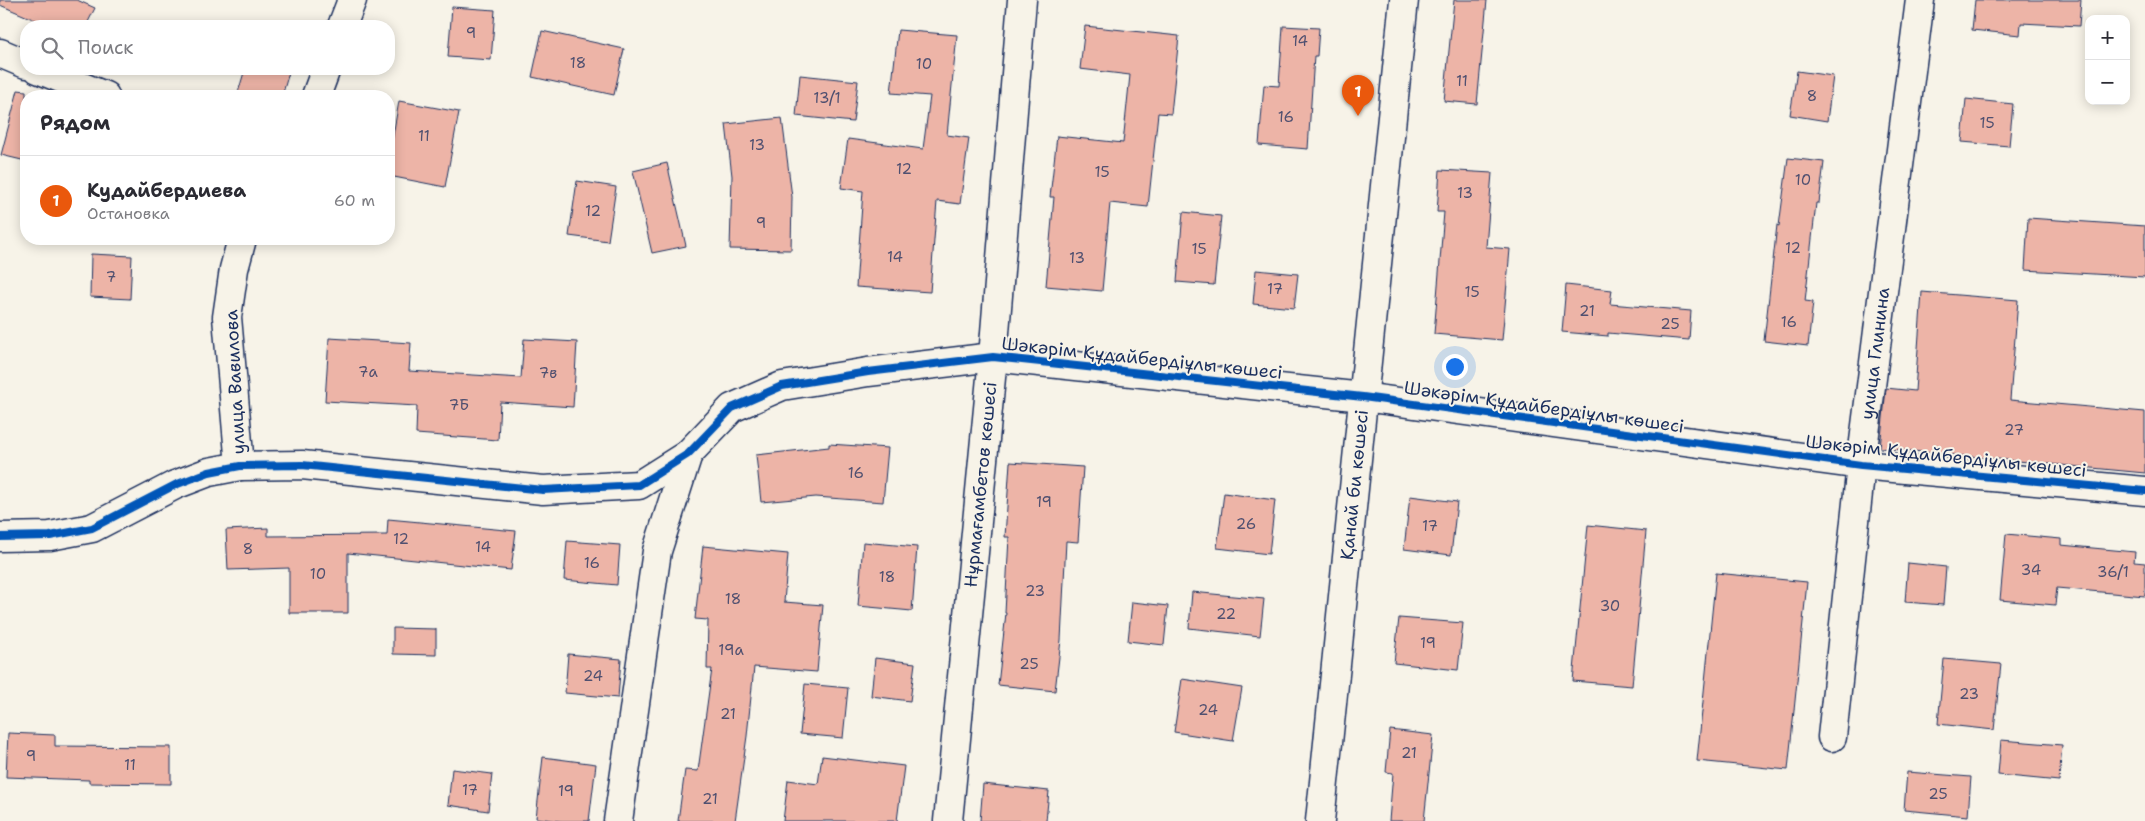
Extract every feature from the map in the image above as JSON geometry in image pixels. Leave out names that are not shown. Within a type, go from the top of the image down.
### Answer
[{"type":"street","points":[[344,20],[352,0]]},
{"type":"street","name":"Нұрмағамбетов көшесі","points":[[948,821],[994,357],[1022,0]]},
{"type":"street","name":"Қанай би көшесі","points":[[1320,821],[1404,0]]},
{"type":"street","name":"улица Глинина","points":[[1832,737],[1861,465],[1920,0]]},
{"type":"street","points":[[0,53],[20,61]]},
{"type":"street","points":[[53,75],[89,90]]},
{"type":"street","points":[[318,90],[324,75]]},
{"type":"street","name":"улица Вавилова","points":[[240,245],[234,269],[227,317],[240,466]]},
{"type":"street","name":"Шәкәрім Құдайбердіұлы көшесі","points":[[0,537],[50,536],[92,528],[175,485],[208,472],[240,466],[302,465],[543,490],[639,485],[688,454],[732,408],[782,386],[868,372],[994,357],[1364,398],[1861,465],[2145,491]]},
{"type":"street","points":[[618,821],[657,551],[688,454]]},
{"type":"building","points":[[0,0],[77,0],[95,8],[89,20],[35,20],[0,5]]},
{"type":"building","points":[[1454,0],[1487,0],[1477,104],[1444,101]]},
{"type":"building","points":[[1975,0],[2081,0],[2079,26],[2021,23],[2020,35],[1972,30]]},
{"type":"building","points":[[452,7],[495,10],[491,60],[448,57]]},
{"type":"building","points":[[1085,26],[1179,36],[1171,114],[1158,113],[1148,207],[1110,203],[1102,291],[1046,286],[1054,197],[1050,197],[1057,136],[1123,143],[1130,75],[1080,69]]},
{"type":"building","points":[[1283,26],[1319,28],[1317,56],[1314,56],[1308,149],[1259,145],[1264,85],[1279,86]]},
{"type":"building","points":[[898,30],[957,35],[947,135],[969,138],[960,204],[937,201],[930,292],[856,287],[863,191],[841,188],[848,139],[923,149],[930,96],[891,93]]},
{"type":"building","points":[[542,31],[624,49],[614,95],[532,77]]},
{"type":"building","points":[[1797,71],[1833,76],[1827,121],[1790,115]]},
{"type":"building","points":[[243,75],[288,75],[284,90],[239,90]]},
{"type":"building","points":[[800,75],[858,81],[853,122],[796,116]]},
{"type":"building","points":[[18,90],[20,90],[20,160],[1,155]]},
{"type":"building","points":[[1966,99],[2013,104],[2009,146],[1962,142]]},
{"type":"building","points":[[399,101],[459,112],[445,187],[395,177],[395,124]]},
{"type":"building","points":[[782,118],[792,197],[791,250],[730,249],[732,176],[726,124]]},
{"type":"building","points":[[1788,158],[1824,162],[1819,203],[1816,203],[1805,301],[1813,302],[1808,346],[1764,341],[1777,225],[1779,226]]},
{"type":"building","points":[[667,163],[686,246],[652,253],[633,171]]},
{"type":"building","points":[[1440,170],[1492,173],[1486,247],[1510,249],[1502,340],[1434,334],[1444,212],[1437,212]]},
{"type":"building","points":[[577,181],[616,187],[608,241],[569,236]]},
{"type":"building","points":[[1183,212],[1221,216],[1214,285],[1177,282]]},
{"type":"building","points":[[2028,218],[2145,226],[2145,277],[2025,270]]},
{"type":"building","points":[[91,254],[132,256],[130,299],[90,297]]},
{"type":"building","points":[[1256,270],[1298,274],[1294,308],[1253,304]]},
{"type":"building","points":[[1566,285],[1612,290],[1610,304],[1691,311],[1689,340],[1608,333],[1608,336],[1562,332]]},
{"type":"building","points":[[1922,292],[2018,300],[2010,400],[2145,412],[2145,473],[1880,448],[1886,388],[1915,391]]},
{"type":"building","points":[[329,338],[411,343],[409,371],[521,378],[524,339],[577,342],[573,407],[500,402],[498,440],[416,434],[417,406],[325,401]]},
{"type":"building","points":[[829,444],[888,448],[883,502],[816,497],[761,502],[756,455],[829,447]]},
{"type":"building","points":[[1010,462],[1083,467],[1078,542],[1066,541],[1061,640],[1055,691],[998,685],[1006,613],[1009,537],[1005,537]]},
{"type":"building","points":[[1224,493],[1275,500],[1269,554],[1217,548]]},
{"type":"building","points":[[1410,496],[1457,502],[1451,555],[1404,549]]},
{"type":"building","points":[[388,519],[516,531],[511,570],[348,553],[348,613],[289,613],[289,568],[228,570],[226,530],[268,528],[268,536],[387,535]]},
{"type":"building","points":[[1588,525],[1646,531],[1632,686],[1573,681]]},
{"type":"building","points":[[2006,534],[2061,539],[2061,545],[2135,552],[2134,562],[2145,563],[2145,596],[2057,588],[2055,605],[2000,600]]},
{"type":"building","points":[[567,541],[620,545],[617,585],[564,580]]},
{"type":"building","points":[[863,542],[917,547],[912,611],[858,606]]},
{"type":"building","points":[[703,546],[788,554],[784,602],[823,605],[817,672],[754,667],[747,736],[735,821],[678,821],[685,770],[698,771],[712,669],[707,669],[708,620],[695,619]]},
{"type":"building","points":[[1908,563],[1946,567],[1943,605],[1905,602]]},
{"type":"building","points":[[1716,573],[1807,582],[1788,770],[1697,761]]},
{"type":"building","points":[[1192,592],[1264,599],[1260,636],[1189,628]]},
{"type":"building","points":[[1132,602],[1168,606],[1164,645],[1128,641]]},
{"type":"building","points":[[1399,618],[1463,623],[1458,670],[1394,663]]},
{"type":"building","points":[[393,628],[436,629],[436,655],[393,654]]},
{"type":"building","points":[[568,654],[621,659],[618,698],[565,693]]},
{"type":"building","points":[[875,658],[915,663],[910,701],[871,696]]},
{"type":"building","points":[[1944,659],[2001,664],[1994,730],[1938,724]]},
{"type":"building","points":[[1182,679],[1242,688],[1233,741],[1174,732]]},
{"type":"building","points":[[805,684],[848,688],[843,738],[800,734]]},
{"type":"building","points":[[1390,730],[1433,735],[1424,821],[1389,821],[1393,773],[1386,772]]},
{"type":"building","points":[[8,733],[55,735],[55,746],[171,747],[171,784],[89,783],[89,780],[6,777]]},
{"type":"building","points":[[2001,740],[2062,745],[2059,781],[1998,775]]},
{"type":"building","points":[[822,756],[904,766],[897,821],[783,821],[788,780],[818,784]]},
{"type":"building","points":[[543,757],[596,764],[589,821],[561,821],[536,818]]},
{"type":"building","points":[[452,769],[492,774],[488,811],[448,805]]},
{"type":"building","points":[[1907,772],[1971,777],[1968,816],[1904,810]]},
{"type":"building","points":[[983,784],[1049,791],[1046,821],[980,821]]},
{"type":"cycle path","points":[[0,537],[50,536],[92,528],[175,485],[209,472],[240,466],[302,465],[543,490],[639,485],[688,454],[732,408],[782,386],[868,372],[993,357],[1363,397],[1861,465],[2145,491]]},
{"type":"place","name":"Кудайбердиева","points":[[1358,116]]}]
